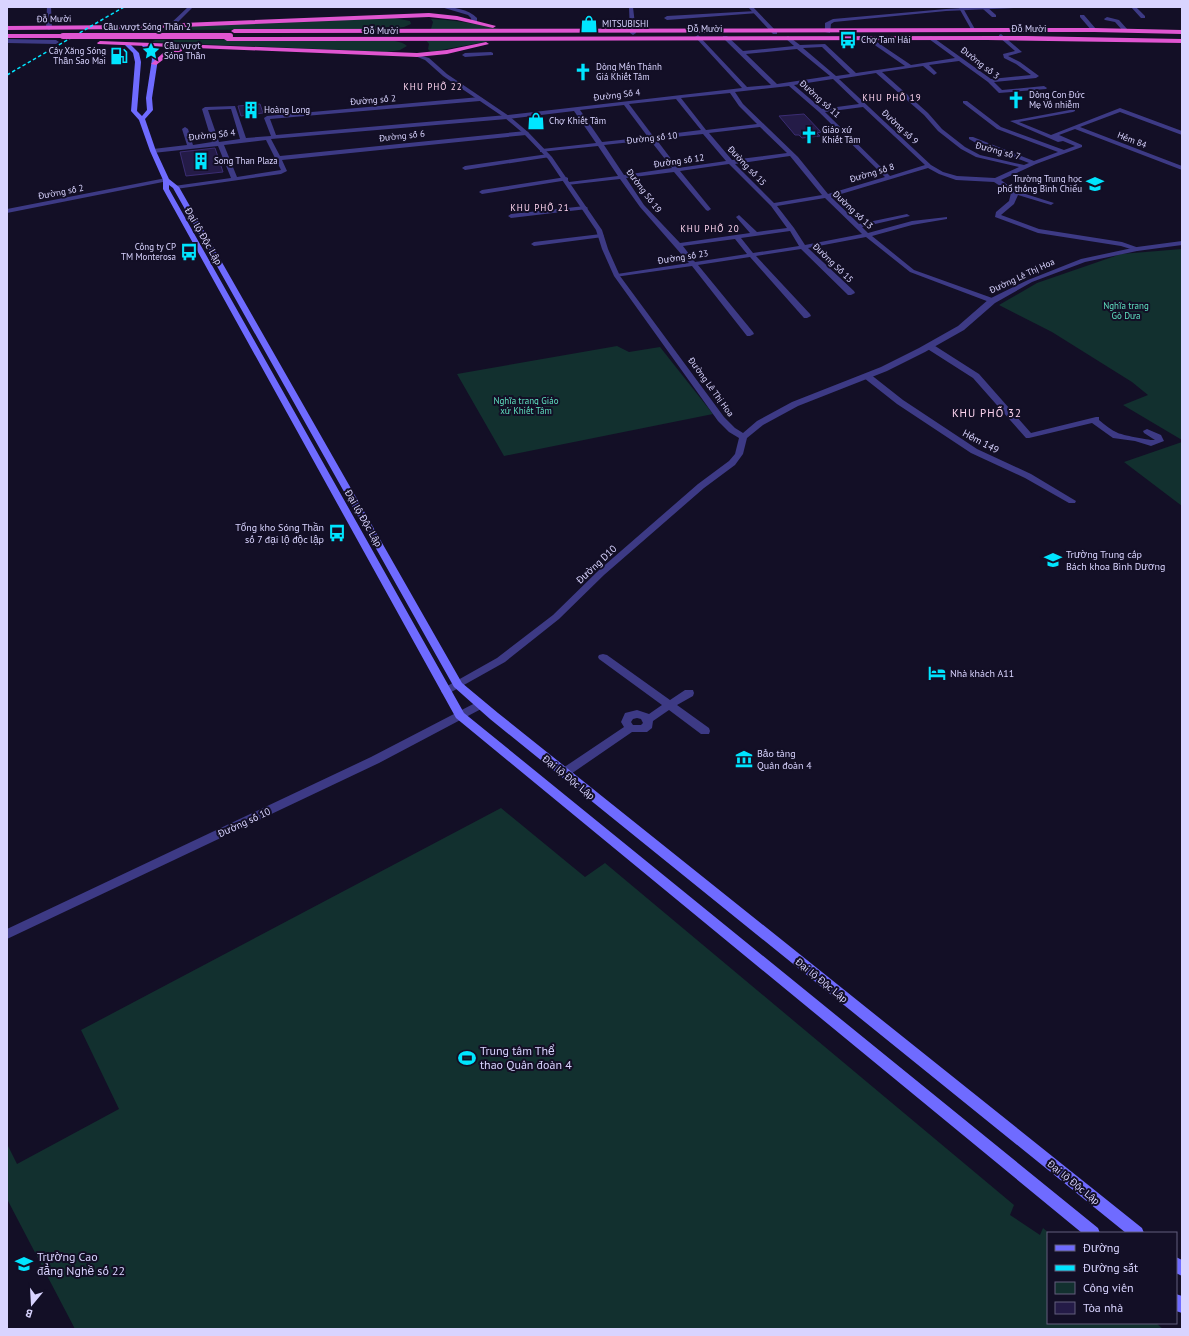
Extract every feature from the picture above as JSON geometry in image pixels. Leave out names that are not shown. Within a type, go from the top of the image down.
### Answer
[{"type":"highway","name":"Đỗ Mười","points":[[7,30],[101,27],[120,28],[402,16],[438,16],[474,22]]},
{"type":"highway","points":[[393,32],[421,29],[430,23],[417,21],[402,16]]},
{"type":"highway","points":[[417,21],[474,22],[538,32]]},
{"type":"highway","points":[[399,36],[412,28],[417,21]]},
{"type":"highway","points":[[127,44],[158,26]]},
{"type":"highway","points":[[144,45],[171,26]]},
{"type":"highway","points":[[112,44],[137,27]]},
{"type":"highway","points":[[120,28],[100,43],[418,55],[441,53],[507,41],[601,38],[612,36]]},
{"type":"highway","name":"Đỗ Mười","points":[[7,30],[231,35],[612,36],[698,38]]},
{"type":"highway","name":"Đỗ Mười","points":[[231,35],[399,36],[411,31],[523,30],[1125,30],[1182,34]]},
{"type":"highway","points":[[918,32],[924,30]]},
{"type":"highway","name":"Đỗ Mười","points":[[231,35],[393,32],[633,31]]},
{"type":"highway","name":"Đỗ Mười","points":[[828,31],[1098,32],[1182,34]]},
{"type":"highway","name":"Cầu vượt Sóng Thần 2","points":[[60,39],[231,35]]},
{"type":"highway","points":[[399,36],[419,42],[424,47],[418,55]]},
{"type":"highway","points":[[391,55],[405,51],[408,48],[399,36]]},
{"type":"highway","name":"Đỗ Mười","points":[[7,37],[60,39]]},
{"type":"highway","name":"Đỗ Mười","points":[[411,40],[726,37],[1002,37],[1182,40]]},
{"type":"highway","name":"Đỗ Mười","points":[[726,37],[1002,37]]},
{"type":"highway","points":[[154,64],[160,57],[169,53],[209,47]]},
{"type":"main road","name":"Đại lộ Độc Lập","points":[[127,44],[136,53],[138,59],[134,111],[142,119],[153,151],[166,180],[166,189],[460,715],[1092,1232]]},
{"type":"main road","points":[[142,119],[150,110],[149,98],[155,59],[154,54],[144,45]]},
{"type":"main road","name":"Đại lộ Độc Lập","points":[[166,180],[176,187],[458,685],[480,705],[564,773],[1136,1232]]},
{"type":"street","points":[[49,7],[49,28]]},
{"type":"street","points":[[171,26],[191,7]]},
{"type":"street","points":[[442,7],[470,14],[474,18],[474,22]]},
{"type":"street","points":[[631,7],[633,31]]},
{"type":"street","points":[[750,7],[774,31]]},
{"type":"street","points":[[828,31],[828,23],[831,21],[961,9],[1014,7]]},
{"type":"street","points":[[1133,7],[1143,17]]},
{"type":"street","points":[[981,8],[994,16]]},
{"type":"street","points":[[961,9],[974,30]]},
{"type":"street","points":[[667,18],[756,12]]},
{"type":"street","points":[[1082,16],[1094,30]]},
{"type":"street","points":[[1107,19],[1117,21],[1125,30]]},
{"type":"street","points":[[726,37],[776,86]]},
{"type":"street","points":[[990,81],[1036,76],[1018,63],[1006,57],[1005,55],[1019,52],[1002,37]]},
{"type":"street","points":[[698,38],[746,89]]},
{"type":"street","name":"Đường số 9","points":[[788,38],[834,77],[929,166],[940,173],[956,178],[996,180]]},
{"type":"street","points":[[868,38],[911,67]]},
{"type":"street","name":"Đường số 3","points":[[931,38],[990,81],[1002,92],[1044,88]]},
{"type":"street","points":[[7,41],[60,39]]},
{"type":"street","points":[[488,44],[493,61]]},
{"type":"street","points":[[741,53],[823,45],[854,74]]},
{"type":"street","points":[[465,55],[491,54]]},
{"type":"street","name":"Đường Lê Thị Hoa","points":[[418,55],[427,59],[445,75],[508,117],[548,156],[599,230],[617,276],[721,419],[732,430],[743,437],[760,423],[795,404],[884,369],[929,346],[961,328],[992,300],[1030,281],[1083,260],[1137,249],[1182,243]]},
{"type":"street","name":"Đường Số 4","points":[[153,151],[218,143],[508,117],[776,86],[961,59]]},
{"type":"street","points":[[925,65],[934,73]]},
{"type":"street","name":"Đường số 7","points":[[877,71],[926,114],[940,130],[970,153],[1025,167]]},
{"type":"street","name":"Đường số 11","points":[[790,84],[821,110],[888,177]]},
{"type":"street","name":"Đường số 13","points":[[732,91],[741,106],[792,154],[825,196],[867,235],[912,271],[992,300]]},
{"type":"street","name":"Đường số 15","points":[[677,97],[730,163],[773,205],[792,229],[803,247]]},
{"type":"street","name":"Đường số 2","points":[[271,138],[267,118],[480,99]]},
{"type":"street","points":[[965,102],[999,128],[1064,152]]},
{"type":"street","points":[[625,103],[708,209]]},
{"type":"street","points":[[821,110],[864,105]]},
{"type":"street","points":[[235,179],[221,145],[214,142],[205,109],[233,107],[244,141]]},
{"type":"street","name":"Đường Số 19","points":[[576,109],[642,206],[695,264],[750,334]]},
{"type":"street","points":[[1073,110],[1013,120],[1078,147]]},
{"type":"street","points":[[1078,147],[1054,136],[1120,110],[1182,133]]},
{"type":"street","name":"Đường số 10","points":[[542,151],[762,125]]},
{"type":"street","name":"Hẻm 84","points":[[1075,127],[1182,168]]},
{"type":"street","points":[[186,129],[191,147]]},
{"type":"street","name":"Đường số 6","points":[[279,158],[526,133]]},
{"type":"street","points":[[176,187],[279,173],[284,171],[271,138]]},
{"type":"street","points":[[971,138],[1034,163]]},
{"type":"street","points":[[996,180],[1034,163],[1078,147]]},
{"type":"street","name":"Đường số 12","points":[[482,192],[622,177],[792,154]]},
{"type":"street","points":[[465,168],[548,156]]},
{"type":"street","name":"Đường số 8","points":[[773,205],[836,194],[888,177],[929,166]]},
{"type":"street","name":"Đường số 2","points":[[7,211],[166,180]]},
{"type":"street","points":[[996,180],[1014,192],[1050,203]]},
{"type":"street","points":[[1014,192],[1014,201],[998,213],[997,216],[1038,231],[1100,240],[1122,244],[1137,249]]},
{"type":"street","points":[[511,216],[585,208]]},
{"type":"street","points":[[857,226],[907,216]]},
{"type":"street","points":[[739,217],[755,234]]},
{"type":"street","name":"Đường số 23","points":[[617,276],[803,247],[867,235],[912,223],[944,218]]},
{"type":"street","points":[[678,245],[792,229]]},
{"type":"street","points":[[534,244],[601,236]]},
{"type":"street","points":[[737,237],[751,255],[807,316]]},
{"type":"street","name":"Đường Số 15","points":[[803,247],[851,293]]},
{"type":"street","points":[[929,346],[976,376],[1029,436],[1062,429],[1095,419],[1119,437],[1136,439],[1149,444],[1160,441],[1158,437],[1147,430]]},
{"type":"street","name":"Hẻm 149","points":[[867,376],[912,411],[974,451],[1028,476],[1072,501]]},
{"type":"street","name":"Đường D10","points":[[446,691],[501,660],[556,617],[601,573],[701,486],[732,463],[739,454],[743,437]]},
{"type":"street","points":[[603,657],[705,731]]},
{"type":"street","points":[[564,773],[630,728],[642,729],[648,725],[648,719],[689,693]]},
{"type":"street","name":"Đường số 10","points":[[7,934],[375,760],[480,705]]},
{"type":"green space","points":[[394,18],[410,21],[411,24],[404,27],[387,29],[171,30],[178,26]]},
{"type":"green space","points":[[431,19],[466,22],[500,29],[431,29],[433,22]]},
{"type":"green space","points":[[155,40],[377,40],[403,43],[407,46],[400,50],[387,52],[152,42]]},
{"type":"green space","points":[[426,40],[495,40],[431,52],[428,49],[429,44]]},
{"type":"green space","name":"Nghĩa trang Gò Dưa","points":[[1182,249],[1182,440],[1123,405],[1148,395],[1132,382],[1052,332],[999,305],[1037,283],[1121,254]]},
{"type":"green space","name":"Nghĩa trang Giáo xứ Khiết Tâm","points":[[617,346],[629,352],[660,347],[713,414],[504,456],[457,374]]},
{"type":"green space","points":[[1182,442],[1182,506],[1124,462]]},
{"type":"green space","name":"Trung tâm Thể thao Quân đoàn 4","points":[[501,808],[585,877],[605,863],[1014,1205],[1010,1215],[1040,1235],[1043,1228],[1048,1232],[1047,1324],[1157,1324],[1163,1329],[75,1329],[7,1199],[7,1144],[17,1164],[119,1109],[81,1030]]},
{"type":"building","name":"Hoàng Long","points":[[260,104],[263,113],[241,116],[238,106]]},
{"type":"building","points":[[804,114],[821,132],[817,133],[820,136],[802,138],[799,135],[795,135],[779,116]]},
{"type":"building","name":"Song Than Plaza","points":[[215,148],[223,172],[186,176],[180,152]]},
{"type":"railway","points":[[7,75],[124,7]]},
{"type":"place","name":"MITSUBISHI","points":[[589,24]]},
{"type":"place","name":"Chợ Tam Hải","points":[[848,40]]},
{"type":"place","name":"Cầu vượt Sóng Thần","points":[[151,51]]},
{"type":"place","name":"Cây Xăng Sóng Thần Sao Mai","points":[[119,56]]},
{"type":"place","name":"Dòng Mến Thánh Giá Khiết Tâm","points":[[583,72]]},
{"type":"place","name":"Dòng Con Đức Mẹ Vô nhiễm","points":[[1016,100]]},
{"type":"place","name":"Hoàng Long","points":[[251,110]]},
{"type":"place","name":"Chợ Khiết Tâm","points":[[536,121]]},
{"type":"place","name":"Giáo xứ Khiết Tâm","points":[[809,135]]},
{"type":"place","name":"Song Than Plaza","points":[[201,161]]},
{"type":"place","name":"Trường Trung học phổ thông Bình Chiểu","points":[[1095,184]]},
{"type":"place","name":"Công ty CP TM Monterosa","points":[[189,252]]},
{"type":"place","name":"Tổng kho Sóng Thần số 7 đại lộ độc lập","points":[[337,533]]},
{"type":"place","name":"Trường Trung cấp Bách khoa Bình Dương","points":[[1053,560]]},
{"type":"place","name":"Nhà khách A11","points":[[937,673]]},
{"type":"place","name":"Bảo tàng Quân đoàn 4","points":[[744,759]]},
{"type":"place","name":"Trung tâm Thể thao Quân đoàn 4","points":[[467,1058]]},
{"type":"place","name":"Trường Cao đẳng Nghề số 22","points":[[24,1264]]},
{"type":"district","name":"KHU PHỐ 22","points":[[433,87]]},
{"type":"district","name":"KHU PHỐ 19","points":[[892,98]]},
{"type":"district","name":"KHU PHỐ 21","points":[[540,208]]},
{"type":"district","name":"KHU PHỐ 20","points":[[710,229]]},
{"type":"district","name":"KHU PHỐ 32","points":[[987,413]]}]
